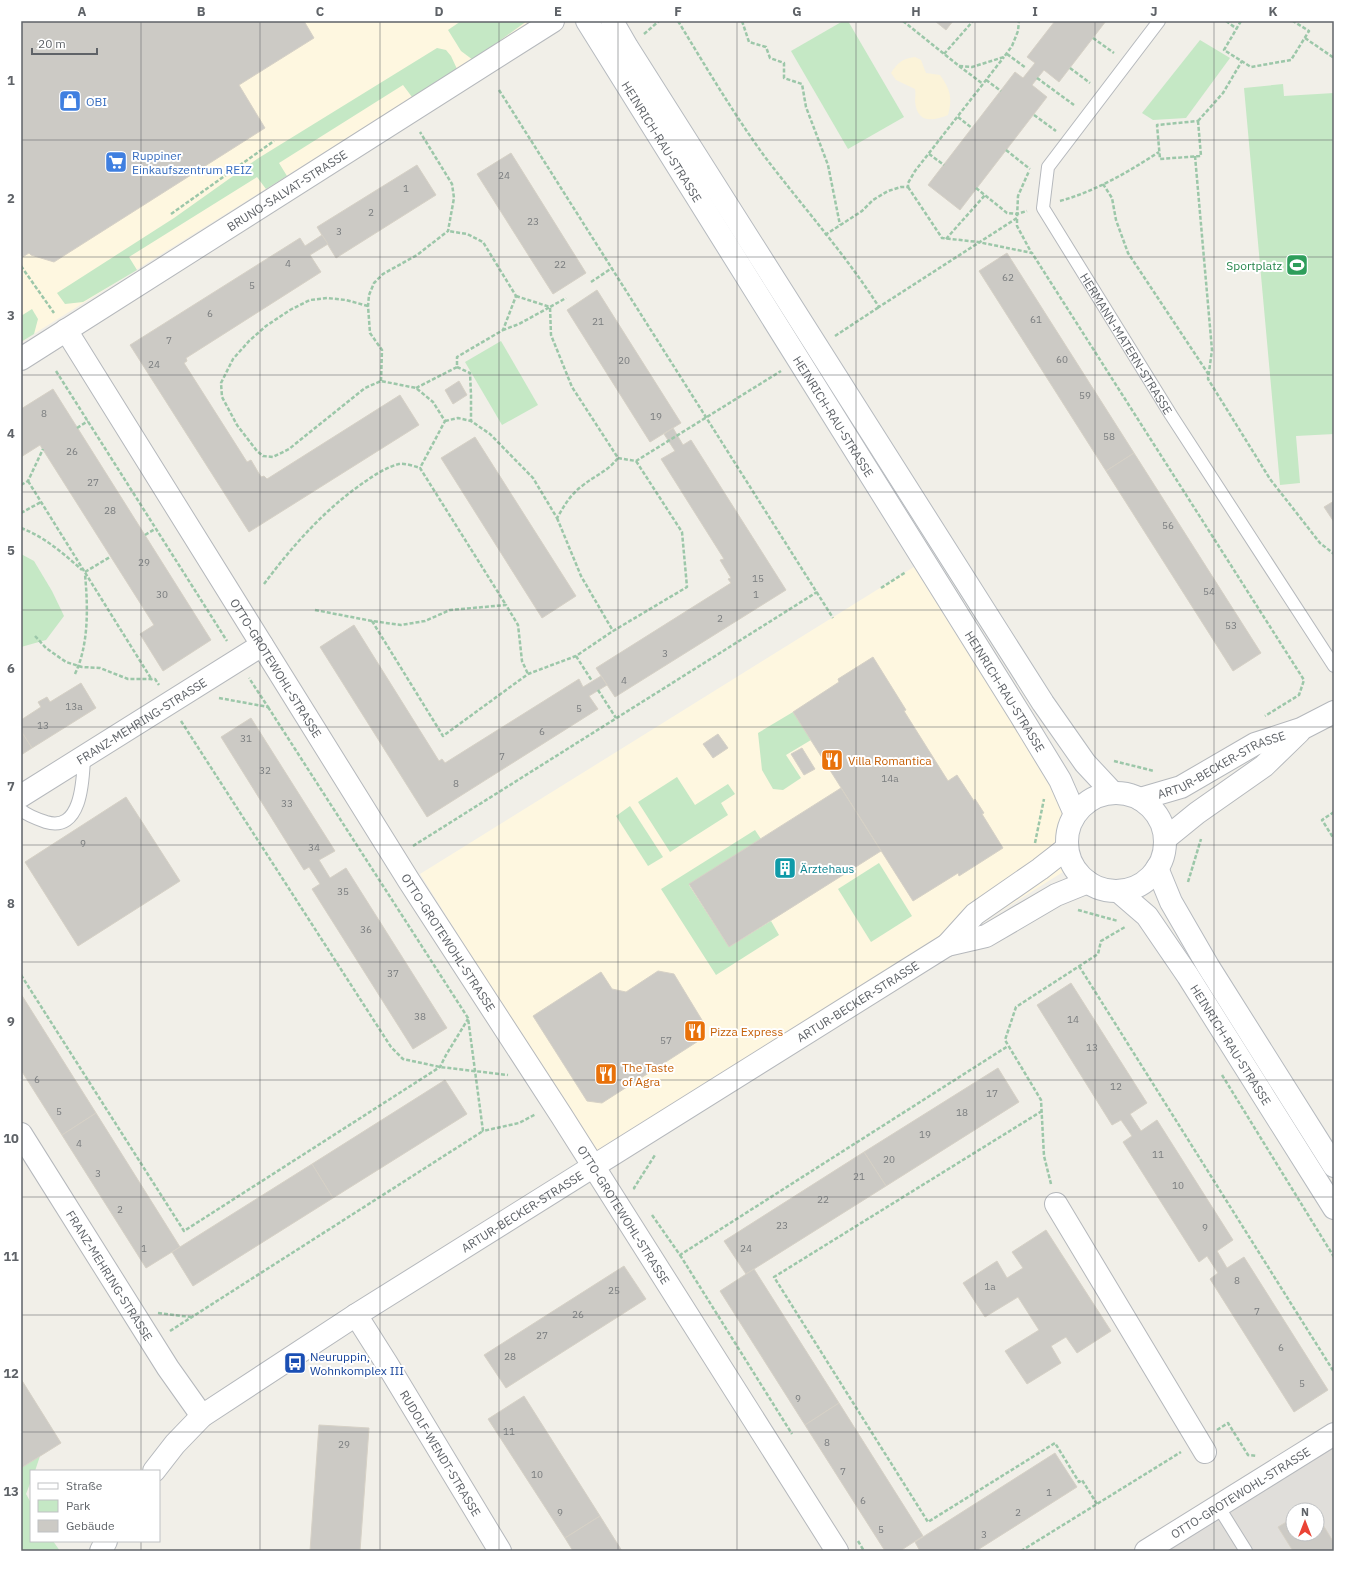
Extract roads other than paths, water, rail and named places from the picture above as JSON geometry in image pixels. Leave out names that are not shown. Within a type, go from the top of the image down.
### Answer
[{"type":"street","name":"BRUNO-SALVAT-STRASSE","points":[[21,359],[553,21]]},
{"type":"street","name":"HEINRICH-RAU-STRASSE","points":[[587,21],[1060,780],[1075,814]]},
{"type":"street","name":"HEINRICH-RAU-STRASSE","points":[[612,21],[635,60],[1043,703],[1085,763],[1113,793]]},
{"type":"street","name":"OTTO-GROTEWOHL-STRASSE","points":[[66,330],[394,858],[594,1166],[837,1551]]},
{"type":"street","name":"FRANZ-MEHRING-STRASSE","points":[[21,796],[262,645]]},
{"type":"street","name":"ARTUR-BECKER-STRASSE","points":[[1140,799],[1181,787],[1255,744],[1301,729],[1334,712]]},
{"type":"street","name":"ARTUR-BECKER-STRASSE","points":[[1165,839],[1197,812],[1264,766],[1301,729]]},
{"type":"street","points":[[1113,793],[1127,794],[1140,799],[1152,810],[1161,823],[1165,839],[1163,854],[1157,868],[1147,879],[1133,887],[1118,891],[1103,889],[1088,882],[1078,873],[1071,862],[1067,848],[1067,836],[1075,814],[1086,803],[1098,796],[1113,793]]},
{"type":"street","name":"ARTUR-BECKER-STRASSE","points":[[155,1470],[175,1444],[202,1416],[356,1315],[947,945],[975,914],[1040,869],[1067,848]]},
{"type":"street","name":"HEINRICH-RAU-STRASSE","points":[[1157,868],[1171,902],[1208,966],[1334,1166]]},
{"type":"street","name":"ARTUR-BECKER-STRASSE","points":[[947,945],[986,936],[1056,895],[1088,882]]},
{"type":"street","name":"HEINRICH-RAU-STRASSE","points":[[1118,891],[1147,916],[1188,976],[1334,1208]]},
{"type":"street","name":"FRANZ-MEHRING-STRASSE","points":[[21,1134],[168,1368],[202,1416]]},
{"type":"street","points":[[1056,1204],[1202,1446]]},
{"type":"street","name":"RUDOLF-WENDT-STRASSE","points":[[356,1315],[388,1364],[500,1551]]},
{"type":"street","name":"OTTO-GROTEWOHL-STRASSE","points":[[1146,1551],[1334,1434]]},
{"type":"street","points":[[101,1551],[106,1542]]},
{"type":"lane","name":"HERMANN-MATERN-STRASSE","points":[[1159,21],[1048,167],[1043,208],[1171,415],[1334,666]]},
{"type":"lane","points":[[21,810],[25,814],[49,823],[61,822],[65,820],[74,812],[79,801],[84,757]]},
{"type":"lane","points":[[1218,1506],[1246,1551]]},
{"type":"place","name":"OBI","points":[[70,101]]},
{"type":"place","name":"Ruppiner Einkaufszentrum REIZ","points":[[116,162]]},
{"type":"place","name":"Sportplatz","points":[[1297,265]]},
{"type":"place","name":"Villa Romantica","points":[[832,760]]},
{"type":"place","name":"Ärztehaus","points":[[785,868]]},
{"type":"place","name":"Pizza Express","points":[[695,1031]]},
{"type":"place","name":"The Taste of Agra","points":[[606,1074]]},
{"type":"place","name":"Neuruppin, Wohnkomplex III","points":[[295,1363]]}]
